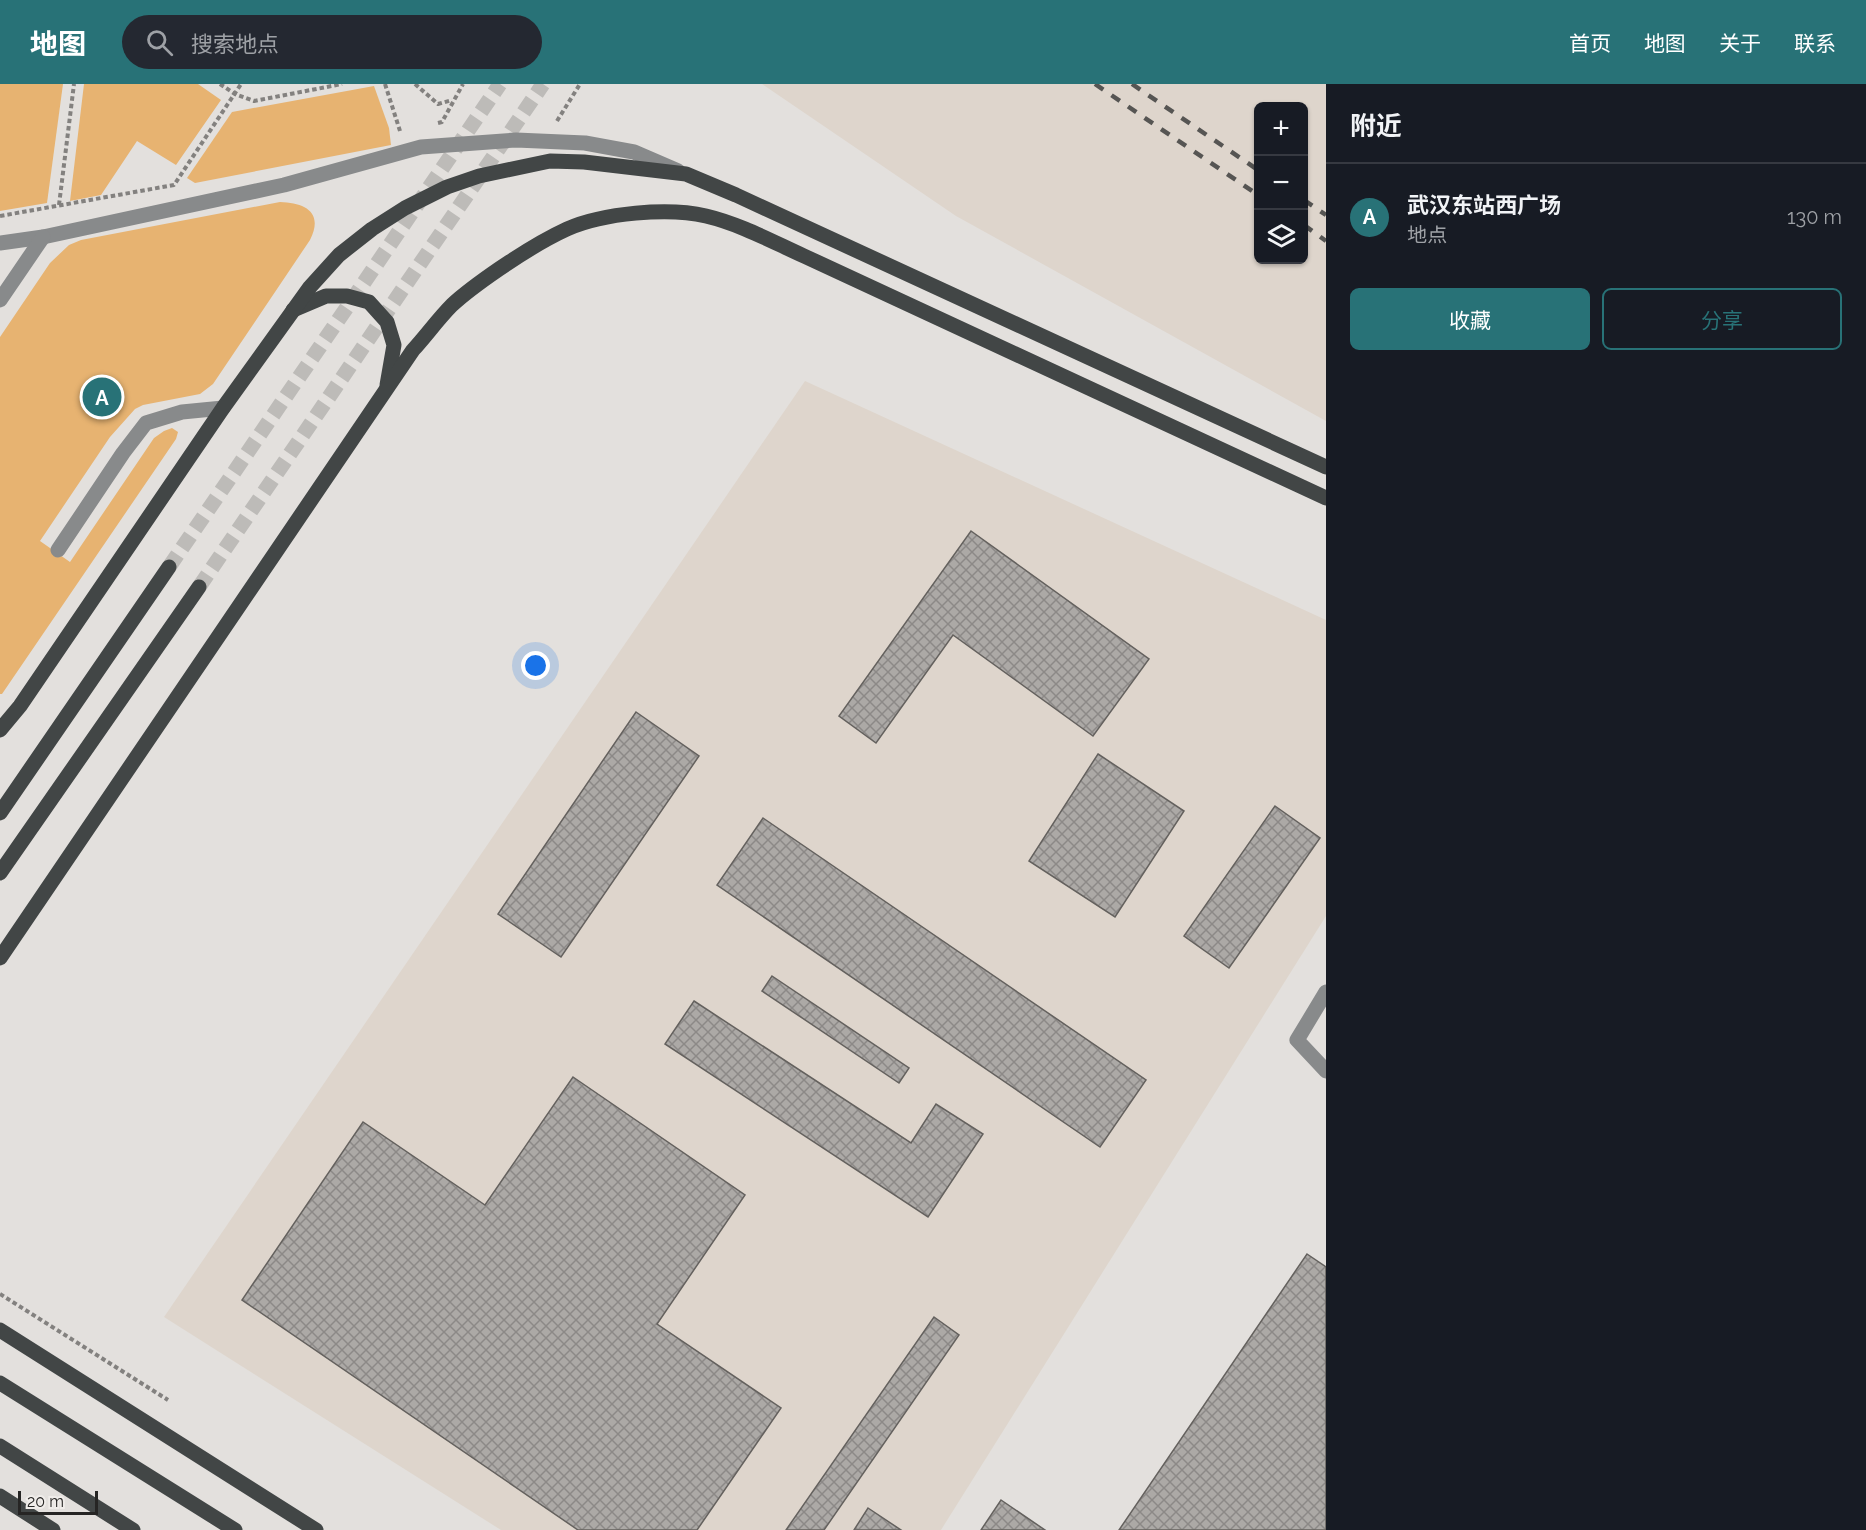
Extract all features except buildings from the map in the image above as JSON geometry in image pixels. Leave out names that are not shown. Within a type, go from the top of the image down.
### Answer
[{"type":"main road","points":[[0,730],[20,706],[223,408],[310,287],[339,255],[372,229],[405,208],[447,187],[479,176],[550,161],[584,162],[686,174],[1326,466]]},
{"type":"main road","points":[[0,958],[413,350],[453,305],[486,278],[530,248],[569,228],[614,216],[649,212],[682,212],[707,216],[728,223],[1326,498]]},
{"type":"main road","points":[[293,310],[326,296],[347,296],[369,302],[387,322],[394,345],[386,391]]},
{"type":"main road","points":[[0,813],[169,567]]},
{"type":"main road","points":[[0,873],[199,586]]},
{"type":"main road","points":[[0,1329],[316,1530]]},
{"type":"main road","points":[[0,1383],[235,1530]]},
{"type":"main road","points":[[0,1446],[133,1530]]},
{"type":"main road","points":[[0,1496],[53,1530]]},
{"type":"lane","points":[[0,243],[43,237],[284,185],[421,147],[516,140],[585,143],[634,152],[686,174]]},
{"type":"lane","points":[[0,300],[43,237]]},
{"type":"lane","points":[[58,550],[123,453],[147,423],[182,412],[223,408]]},
{"type":"lane","points":[[1326,992],[1297,1040],[1326,1071]]},
{"type":"path","points":[[59,206],[74,84]]},
{"type":"path","points":[[220,84],[234,94],[254,101],[342,84]]},
{"type":"path","points":[[0,216],[174,185],[241,84]]},
{"type":"path","points":[[385,84],[402,136]]},
{"type":"path","points":[[415,84],[438,104],[453,100]]},
{"type":"path","points":[[442,122],[463,84]]},
{"type":"path","points":[[557,121],[580,84]]},
{"type":"path","points":[[0,1294],[168,1400]]},
{"type":"shaded area","points":[[0,84],[63,84],[47,203],[0,211]]},
{"type":"shaded area","points":[[84,84],[198,84],[221,100],[176,165],[137,141],[101,195],[70,201]]},
{"type":"shaded area","points":[[762,84],[1326,84],[1326,421],[956,216]]},
{"type":"shaded area","points":[[374,86],[389,128],[391,145],[195,183],[187,178],[232,112]]},
{"type":"shaded area","points":[[280,202],[297,204],[310,211],[315,222],[310,240],[213,384],[200,394],[143,405],[135,409],[110,437],[40,541],[70,562],[154,438],[172,428],[178,432],[176,439],[0,694],[0,337],[50,263],[69,245],[81,240]]},
{"type":"shaded area","points":[[805,381],[1326,620],[1326,916],[941,1530],[501,1530],[164,1317]]},
{"type":"tunnel","points":[[169,567],[500,84]]},
{"type":"tunnel","points":[[199,587],[543,84]]},
{"type":"railway","points":[[1095,84],[1254,192]]},
{"type":"railway","points":[[1132,84],[1254,167]]},
{"type":"railway","points":[[1308,203],[1326,215]]},
{"type":"railway","points":[[1308,228],[1326,241]]},
{"type":"place","name":"武汉东站西广场","points":[[102,397]]}]
